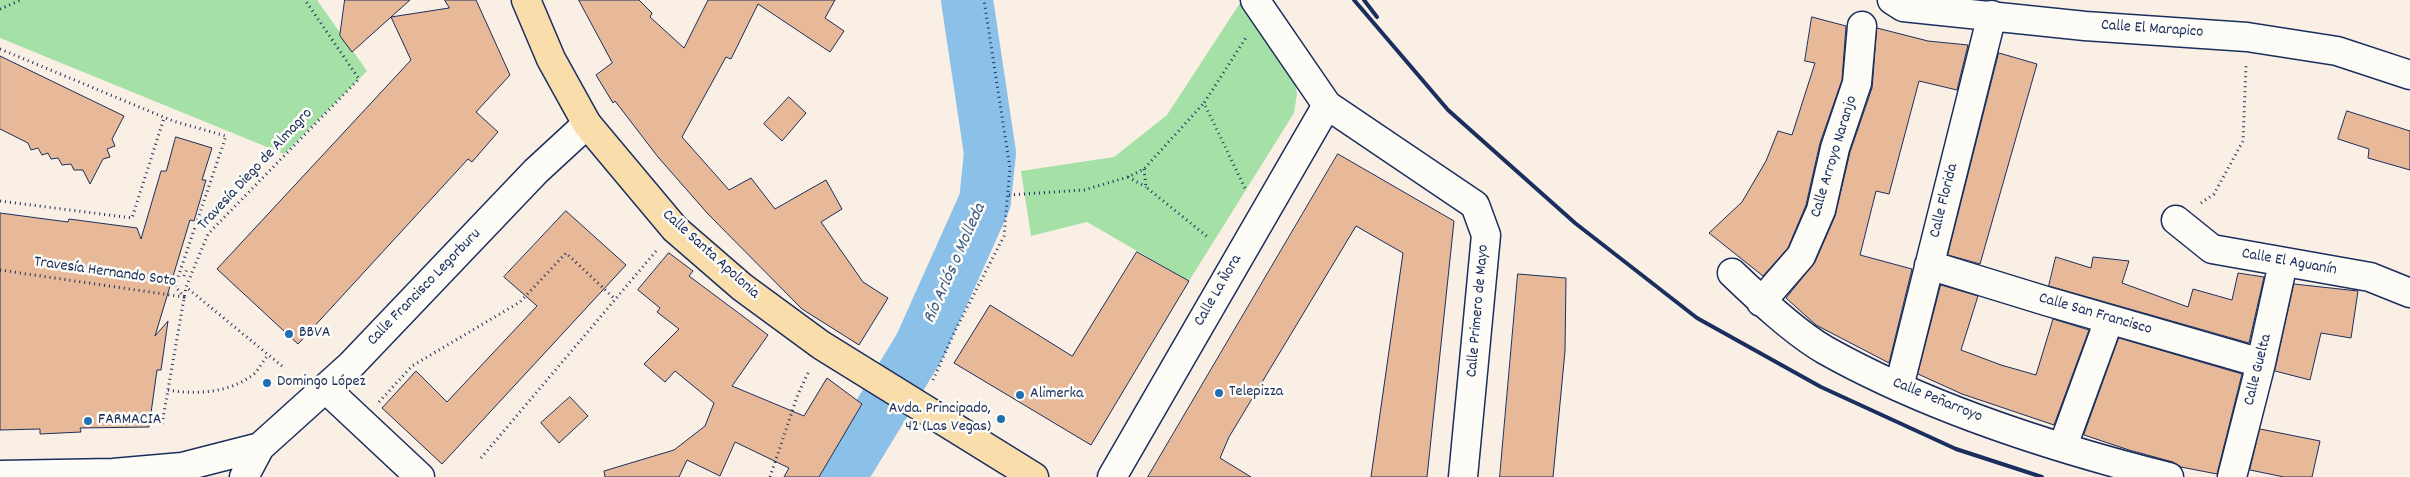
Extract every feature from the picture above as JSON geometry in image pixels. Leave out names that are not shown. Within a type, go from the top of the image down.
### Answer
[{"type":"main road","name":"Calle Santa Apolonia","points":[[526,0],[551,59],[587,124],[675,228],[742,287],[821,345],[846,362],[913,393],[1034,477]]},
{"type":"street","name":"Calle El Marapico","points":[[1892,0],[1903,7],[2085,26],[2247,37],[2337,51],[2410,75]]},
{"type":"street","points":[[1259,5],[1327,105]]},
{"type":"street","name":"Calle Florida","points":[[1899,387],[1992,15]]},
{"type":"street","name":"Calle Arroyo Naranjo","points":[[1761,302],[1801,256],[1821,210],[1835,148],[1857,83],[1862,26]]},
{"type":"street","name":"Calle La Ñora","points":[[1112,477],[1327,105]]},
{"type":"street","name":"Calle Primero de Mayo","points":[[1327,105],[1475,205],[1486,235],[1463,477]]},
{"type":"street","name":"Calle Francisco Legorburu","points":[[260,447],[351,366],[536,171],[587,124]]},
{"type":"street","name":"Calle El Aguanín","points":[[2176,220],[2212,249],[2283,263],[2370,276],[2410,293]]},
{"type":"street","name":"Calle Guelta","points":[[2232,477],[2261,363],[2283,263]]},
{"type":"street","name":"Calle San Francisco","points":[[1929,265],[2109,320],[2261,363]]},
{"type":"street","name":"Calle Peñarroyo","points":[[1732,273],[1761,302],[1824,349],[1899,387],[2018,433],[2169,477]]},
{"type":"street","points":[[2063,446],[2109,320]]},
{"type":"street","points":[[326,389],[420,477]]},
{"type":"street","points":[[0,474],[184,472],[260,447]]},
{"type":"street","points":[[244,477],[260,447]]},
{"type":"path","points":[[0,9],[21,0]]},
{"type":"path","name":"Travesía Diego de Almagro","points":[[162,424],[186,287],[208,234],[359,79],[305,0]]},
{"type":"path","points":[[913,393],[955,331],[1004,236],[1010,168],[984,0]]},
{"type":"path","points":[[1009,195],[1084,190],[1128,177],[1144,168],[1204,103],[1259,5]]},
{"type":"path","points":[[2214,194],[2242,141],[2247,37]]},
{"type":"path","points":[[0,50],[164,118],[132,218],[0,201]]},
{"type":"path","points":[[1204,103],[1245,188]]},
{"type":"path","name":"Travesía Hernando Soto","points":[[164,118],[226,136],[175,286],[184,297]]},
{"type":"path","points":[[1144,168],[1146,187]]},
{"type":"path","points":[[1128,177],[1146,187],[1210,238]]},
{"type":"path","points":[[480,458],[675,228]]},
{"type":"path","points":[[360,422],[412,366],[520,302],[566,253],[615,299]]},
{"type":"path","points":[[184,276],[188,267]]},
{"type":"path","name":"Travesía Hernando Soto","points":[[0,270],[184,297]]},
{"type":"path","points":[[186,287],[282,366]]},
{"type":"path","points":[[770,477],[798,394],[821,345]]},
{"type":"path","points":[[168,390],[204,392],[225,388],[255,373],[268,355]]},
{"type":"green space","points":[[0,0],[317,0],[367,71],[284,154],[0,38]]},
{"type":"green space","points":[[1242,0],[1295,80],[1297,94],[1294,113],[1189,281],[1087,222],[1031,236],[1021,171],[1114,157],[1167,115]]},
{"type":"building","points":[[345,0],[410,0],[352,52],[340,36]]},
{"type":"building","points":[[445,0],[476,0],[510,75],[476,112],[498,132],[472,162],[468,159],[298,344],[217,269],[411,60],[391,17],[449,8]]},
{"type":"building","points":[[579,0],[639,0],[652,13],[650,17],[684,48],[708,0],[835,0],[825,18],[844,31],[830,52],[758,4],[731,59],[726,57],[682,137],[729,190],[751,178],[775,209],[826,180],[842,209],[821,222],[863,282],[888,298],[859,345],[802,309],[708,214],[658,157],[615,101],[613,103],[596,75],[612,63]]},
{"type":"building","points":[[1812,17],[1846,26],[1842,80],[1820,143],[1806,205],[1788,248],[1763,276],[1709,233],[1742,202],[1766,161],[1778,131],[1792,135],[1815,63],[1805,61]]},
{"type":"building","points":[[1877,28],[1928,41],[1968,45],[1957,90],[1919,81],[1889,194],[1876,191],[1860,255],[1912,269],[1889,363],[1816,325],[1786,298],[1815,262],[1835,216],[1850,152],[1872,88]]},
{"type":"building","points":[[1999,53],[2037,64],[1980,264],[1948,255]]},
{"type":"building","points":[[0,56],[124,116],[112,139],[115,146],[107,149],[110,157],[103,159],[90,184],[83,170],[74,170],[71,164],[62,165],[58,158],[51,159],[48,153],[42,155],[38,148],[31,150],[28,143],[0,129]]},
{"type":"building","points":[[789,97],[806,113],[782,141],[764,124]]},
{"type":"building","points":[[2347,111],[2410,131],[2410,170],[2368,158],[2369,149],[2338,139]]},
{"type":"building","points":[[176,137],[212,148],[202,180],[206,180],[194,221],[190,220],[155,336],[168,321],[161,370],[157,370],[149,427],[80,428],[81,432],[40,434],[40,429],[0,430],[0,213],[68,222],[69,219],[137,228],[141,239],[161,171],[166,171]]},
{"type":"building","points":[[1338,154],[1454,221],[1427,477],[1371,477],[1403,253],[1356,226],[1229,437],[1220,458],[1251,477],[1148,477]]},
{"type":"building","points":[[566,211],[626,265],[442,464],[382,408],[416,371],[447,402],[537,306],[504,277]]},
{"type":"building","points":[[1137,252],[1189,281],[1091,445],[954,363],[990,305],[1072,356]]},
{"type":"building","points":[[669,253],[693,271],[689,276],[768,335],[732,386],[804,416],[827,378],[862,404],[819,477],[784,477],[789,468],[735,442],[720,476],[687,460],[679,477],[605,477],[604,471],[674,450],[705,426],[714,403],[675,371],[665,382],[644,364],[679,329],[657,312],[660,308],[638,290]]},
{"type":"building","points":[[2056,257],[2091,268],[2093,257],[2129,261],[2122,283],[2188,307],[2193,289],[2232,300],[2238,273],[2264,277],[2249,343],[2049,286]]},
{"type":"building","points":[[1518,274],[1566,278],[1565,351],[1553,477],[1500,477]]},
{"type":"building","points":[[2294,284],[2358,291],[2351,338],[2321,333],[2310,380],[2275,371]]},
{"type":"building","points":[[1941,285],[1978,296],[1961,350],[2001,365],[2036,375],[2053,319],[2089,330],[2054,425],[1962,394],[1918,374]]},
{"type":"building","points":[[2119,338],[2242,374],[2217,474],[2181,467],[2173,462],[2084,435]]},
{"type":"building","points":[[570,397],[588,416],[559,443],[541,423]]},
{"type":"building","points":[[2260,429],[2320,441],[2312,477],[2284,477],[2250,470]]},
{"type":"waterway","name":"Río Arlós o Molleda","points":[[840,477],[920,346],[985,201],[990,153],[967,0]]},
{"type":"railway","points":[[1354,0],[1448,110],[1575,223],[1697,318],[1821,387],[1956,449],[2042,477]]},
{"type":"railway","points":[[1364,0],[1377,17]]},
{"type":"place","name":"BBVA","points":[[289,334]]},
{"type":"place","name":"Domingo López","points":[[267,383]]},
{"type":"place","name":"Telepizza","points":[[1219,393]]},
{"type":"place","name":"Alimerka","points":[[1020,395]]},
{"type":"place","name":"Avda. Principado, 42 (Las Vegas)","points":[[1001,419]]},
{"type":"place","name":"FARMACIA","points":[[88,421]]}]
